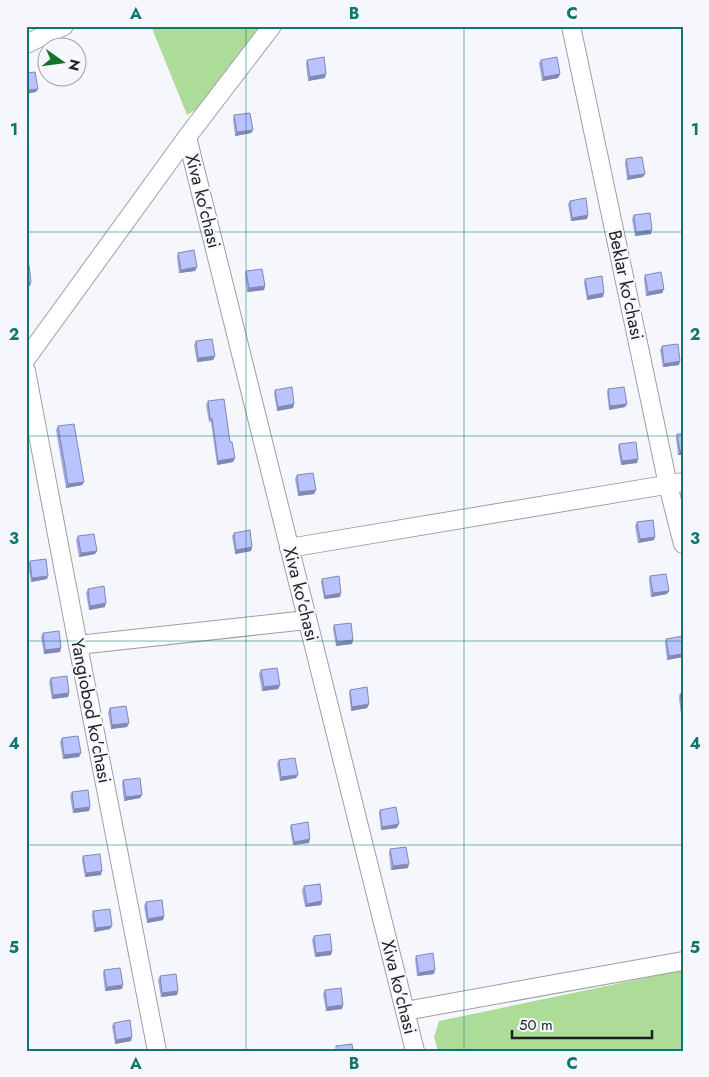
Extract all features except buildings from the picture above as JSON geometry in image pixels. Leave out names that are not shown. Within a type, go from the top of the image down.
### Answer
[{"type":"street","points":[[26,44],[64,26]]},
{"type":"street","points":[[26,359],[187,137],[272,26]]},
{"type":"street","name":"Beklar ko'chasi","points":[[571,26],[676,484],[683,544]]},
{"type":"street","name":"Xiva ko'chasi","points":[[187,137],[415,1051]]},
{"type":"street","name":"Yangiobod ko'chasi","points":[[26,371],[157,1051]]},
{"type":"street","points":[[289,548],[676,484]]},
{"type":"street","points":[[78,645],[307,620]]},
{"type":"street","points":[[405,1011],[683,961]]},
{"type":"green space","points":[[151,26],[264,26],[197,109],[187,115]]},
{"type":"green space","points":[[683,970],[683,1051],[438,1051],[434,1037],[439,1021]]}]
